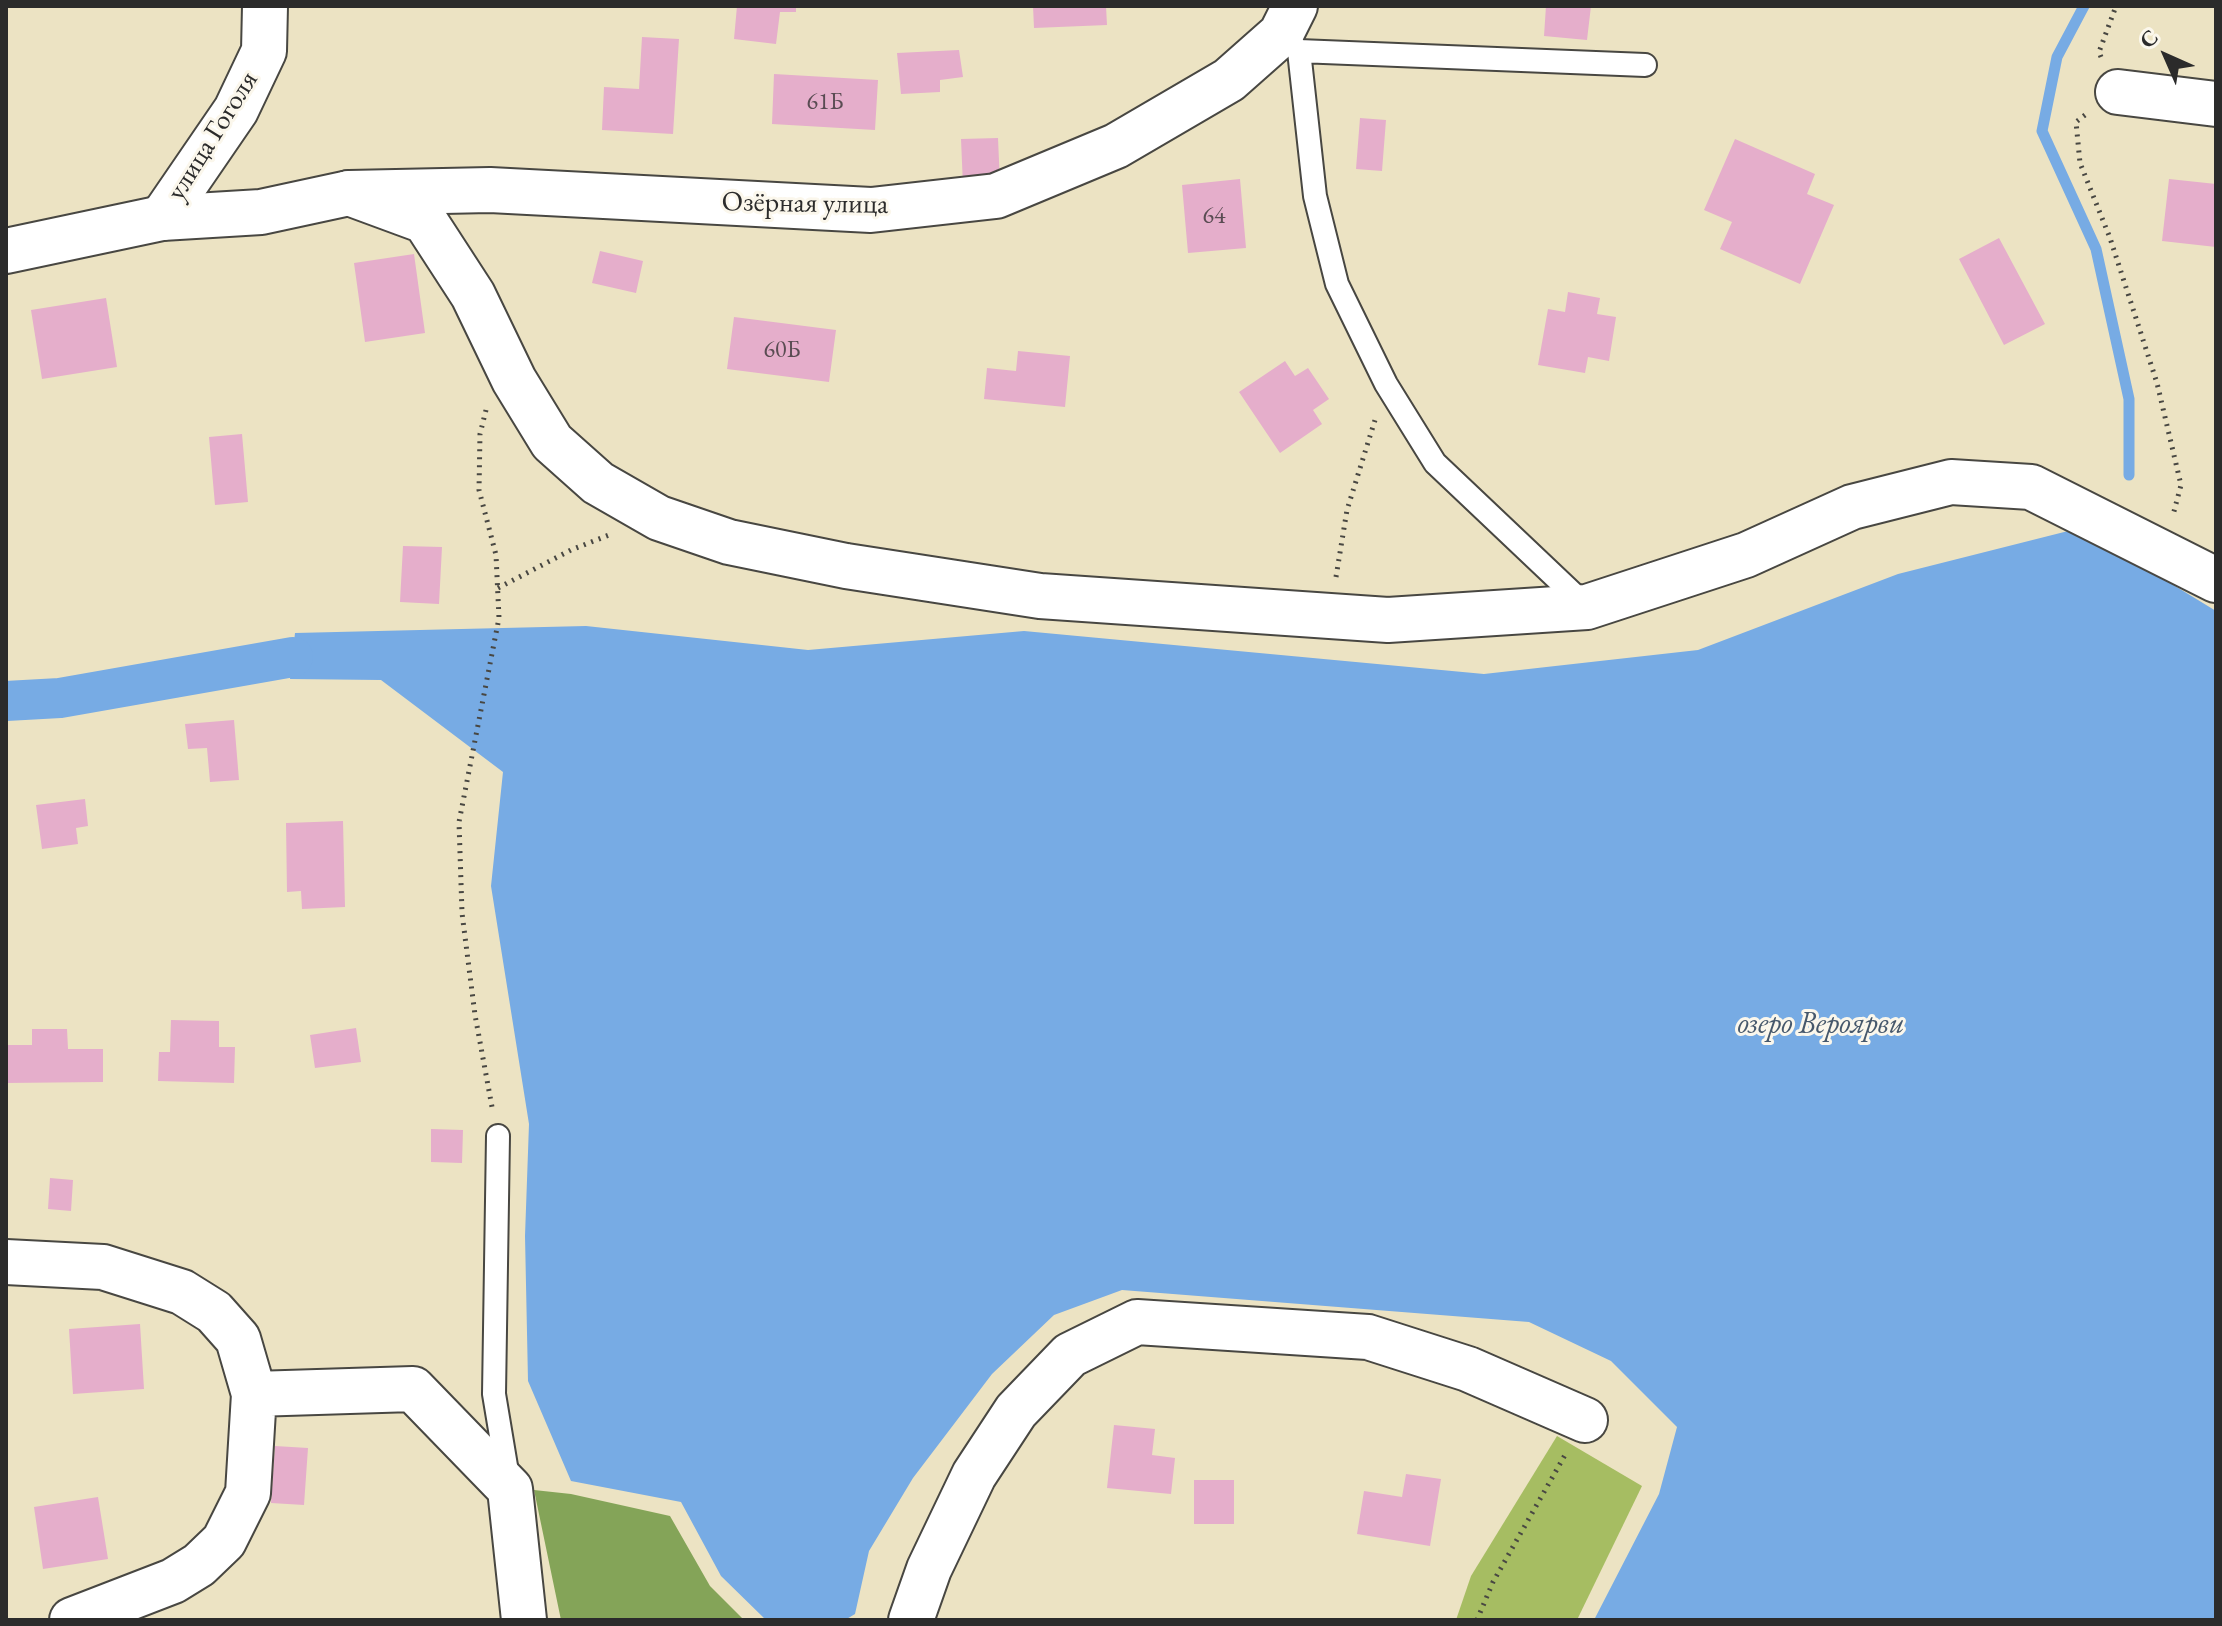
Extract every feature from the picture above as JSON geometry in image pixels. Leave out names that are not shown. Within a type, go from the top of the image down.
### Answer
[{"type":"street","name":"улица Гоголя","points":[[162,218],[236,110],[264,51],[265,6]]},
{"type":"street","name":"Озёрная улица","points":[[6,251],[162,218],[261,212],[349,193],[490,190],[871,210],[996,196],[1116,146],[1229,80],[1292,30]]},
{"type":"street","points":[[2118,92],[2216,104]]},
{"type":"street","points":[[349,193],[425,221],[473,295],[514,380],[552,442],[598,483],[659,518],[729,542],[846,566],[1025,594],[1388,620],[1587,607],[1746,555],[1852,507],[1951,482],[2031,487],[2216,580]]},
{"type":"street","points":[[6,1262],[103,1267],[182,1292],[214,1312],[238,1339],[254,1394],[248,1493],[224,1541],[199,1565],[173,1581],[72,1620]]},
{"type":"street","points":[[911,1620],[929,1569],[974,1475],[1016,1411],[1070,1355],[1137,1322],[1368,1337],[1468,1369],[1585,1420]]},
{"type":"street","points":[[254,1394],[413,1389],[510,1489],[524,1620]]},
{"type":"lane","points":[[1587,607],[1435,463],[1386,384],[1337,284],[1315,196],[1292,30],[1645,65]]},
{"type":"lane","points":[[498,1136],[494,1394],[510,1489]]},
{"type":"path","points":[[2116,6],[2099,52],[2118,92],[2076,122],[2080,163],[2110,238],[2157,383],[2181,485],[2163,553]]},
{"type":"path","points":[[498,1136],[475,1015],[462,913],[459,822],[499,618],[496,555],[479,490],[480,434],[489,394],[514,380]]},
{"type":"path","points":[[1329,616],[1347,510],[1386,384]]},
{"type":"path","points":[[498,588],[571,550],[659,518]]},
{"type":"path","points":[[1477,1620],[1493,1582],[1585,1420]]},
{"type":"green space","points":[[1557,1436],[1642,1486],[1577,1620],[1456,1620],[1471,1576]]},
{"type":"green space","points":[[534,1490],[571,1494],[670,1516],[710,1586],[744,1620],[561,1620]]},
{"type":"water","name":"озеро Вероярви","points":[[2080,528],[2216,611],[2216,1620],[1594,1620],[1659,1494],[1677,1427],[1611,1361],[1529,1322],[1122,1290],[1054,1315],[992,1374],[913,1478],[869,1551],[855,1614],[845,1620],[766,1620],[721,1576],[681,1502],[571,1481],[528,1381],[525,1236],[529,1124],[491,886],[503,772],[381,680],[290,679],[295,633],[586,626],[808,650],[1024,631],[1484,674],[1698,650],[1898,574]]},
{"type":"building","points":[[737,6],[796,6],[796,12],[780,12],[776,44],[734,39]]},
{"type":"building","points":[[1033,6],[1106,6],[1107,25],[1034,28]]},
{"type":"building","points":[[1546,6],[1591,6],[1587,40],[1544,36]]},
{"type":"building","points":[[642,37],[679,39],[673,134],[602,130],[604,87],[639,89]]},
{"type":"building","points":[[959,50],[963,77],[940,80],[940,92],[901,94],[897,53]]},
{"type":"building","points":[[774,74],[878,80],[875,130],[772,124]]},
{"type":"building","points":[[1360,118],[1386,120],[1382,171],[1356,169]]},
{"type":"building","points":[[998,138],[1000,184],[963,186],[961,139]]},
{"type":"building","points":[[1735,139],[1815,174],[1807,194],[1834,205],[1800,284],[1720,249],[1732,222],[1704,210]]},
{"type":"building","points":[[1240,179],[1246,248],[1188,253],[1182,185]]},
{"type":"building","points":[[2169,179],[2216,184],[2216,247],[2162,241]]},
{"type":"building","points":[[1999,238],[2045,324],[2004,345],[1959,259]]},
{"type":"building","points":[[600,251],[643,261],[636,293],[592,283]]},
{"type":"building","points":[[414,254],[425,333],[365,342],[354,263]]},
{"type":"building","points":[[1568,292],[1600,298],[1597,314],[1616,317],[1609,361],[1588,357],[1585,373],[1538,365],[1548,309],[1565,312]]},
{"type":"building","points":[[106,298],[117,367],[42,379],[31,310]]},
{"type":"building","points":[[734,317],[836,330],[829,382],[727,369]]},
{"type":"building","points":[[1018,351],[1070,356],[1065,407],[984,399],[987,368],[1016,371]]},
{"type":"building","points":[[1285,361],[1295,376],[1308,368],[1329,399],[1313,410],[1322,424],[1280,453],[1239,392]]},
{"type":"building","points":[[242,434],[248,502],[215,505],[209,437]]},
{"type":"building","points":[[403,546],[442,547],[439,604],[400,602]]},
{"type":"building","points":[[234,720],[239,780],[210,782],[207,748],[188,749],[185,724]]},
{"type":"building","points":[[85,799],[88,826],[76,828],[78,844],[42,849],[36,805]]},
{"type":"building","points":[[343,821],[345,907],[302,909],[301,891],[287,892],[286,823]]},
{"type":"building","points":[[171,1020],[219,1021],[219,1047],[235,1047],[234,1083],[158,1081],[159,1052],[170,1052]]},
{"type":"building","points":[[356,1028],[361,1062],[315,1068],[310,1035]]},
{"type":"building","points":[[32,1029],[67,1029],[68,1049],[103,1049],[103,1082],[6,1083],[6,1045],[32,1045]]},
{"type":"building","points":[[431,1129],[463,1130],[462,1163],[431,1162]]},
{"type":"building","points":[[50,1178],[73,1180],[71,1211],[48,1209]]},
{"type":"building","points":[[140,1324],[144,1389],[73,1394],[69,1329]]},
{"type":"building","points":[[1114,1425],[1155,1429],[1152,1455],[1175,1458],[1171,1494],[1107,1488]]},
{"type":"building","points":[[275,1446],[308,1448],[304,1505],[271,1503]]},
{"type":"building","points":[[1406,1474],[1441,1479],[1430,1546],[1357,1534],[1364,1491],[1402,1497]]},
{"type":"building","points":[[1194,1480],[1234,1480],[1234,1524],[1194,1524]]},
{"type":"building","points":[[98,1497],[108,1559],[43,1569],[34,1507]]},
{"type":"waterway","points":[[2084,6],[2057,57],[2042,131],[2096,249],[2129,399],[2129,475]]},
{"type":"waterway","points":[[6,701],[60,698],[293,657]]}]
